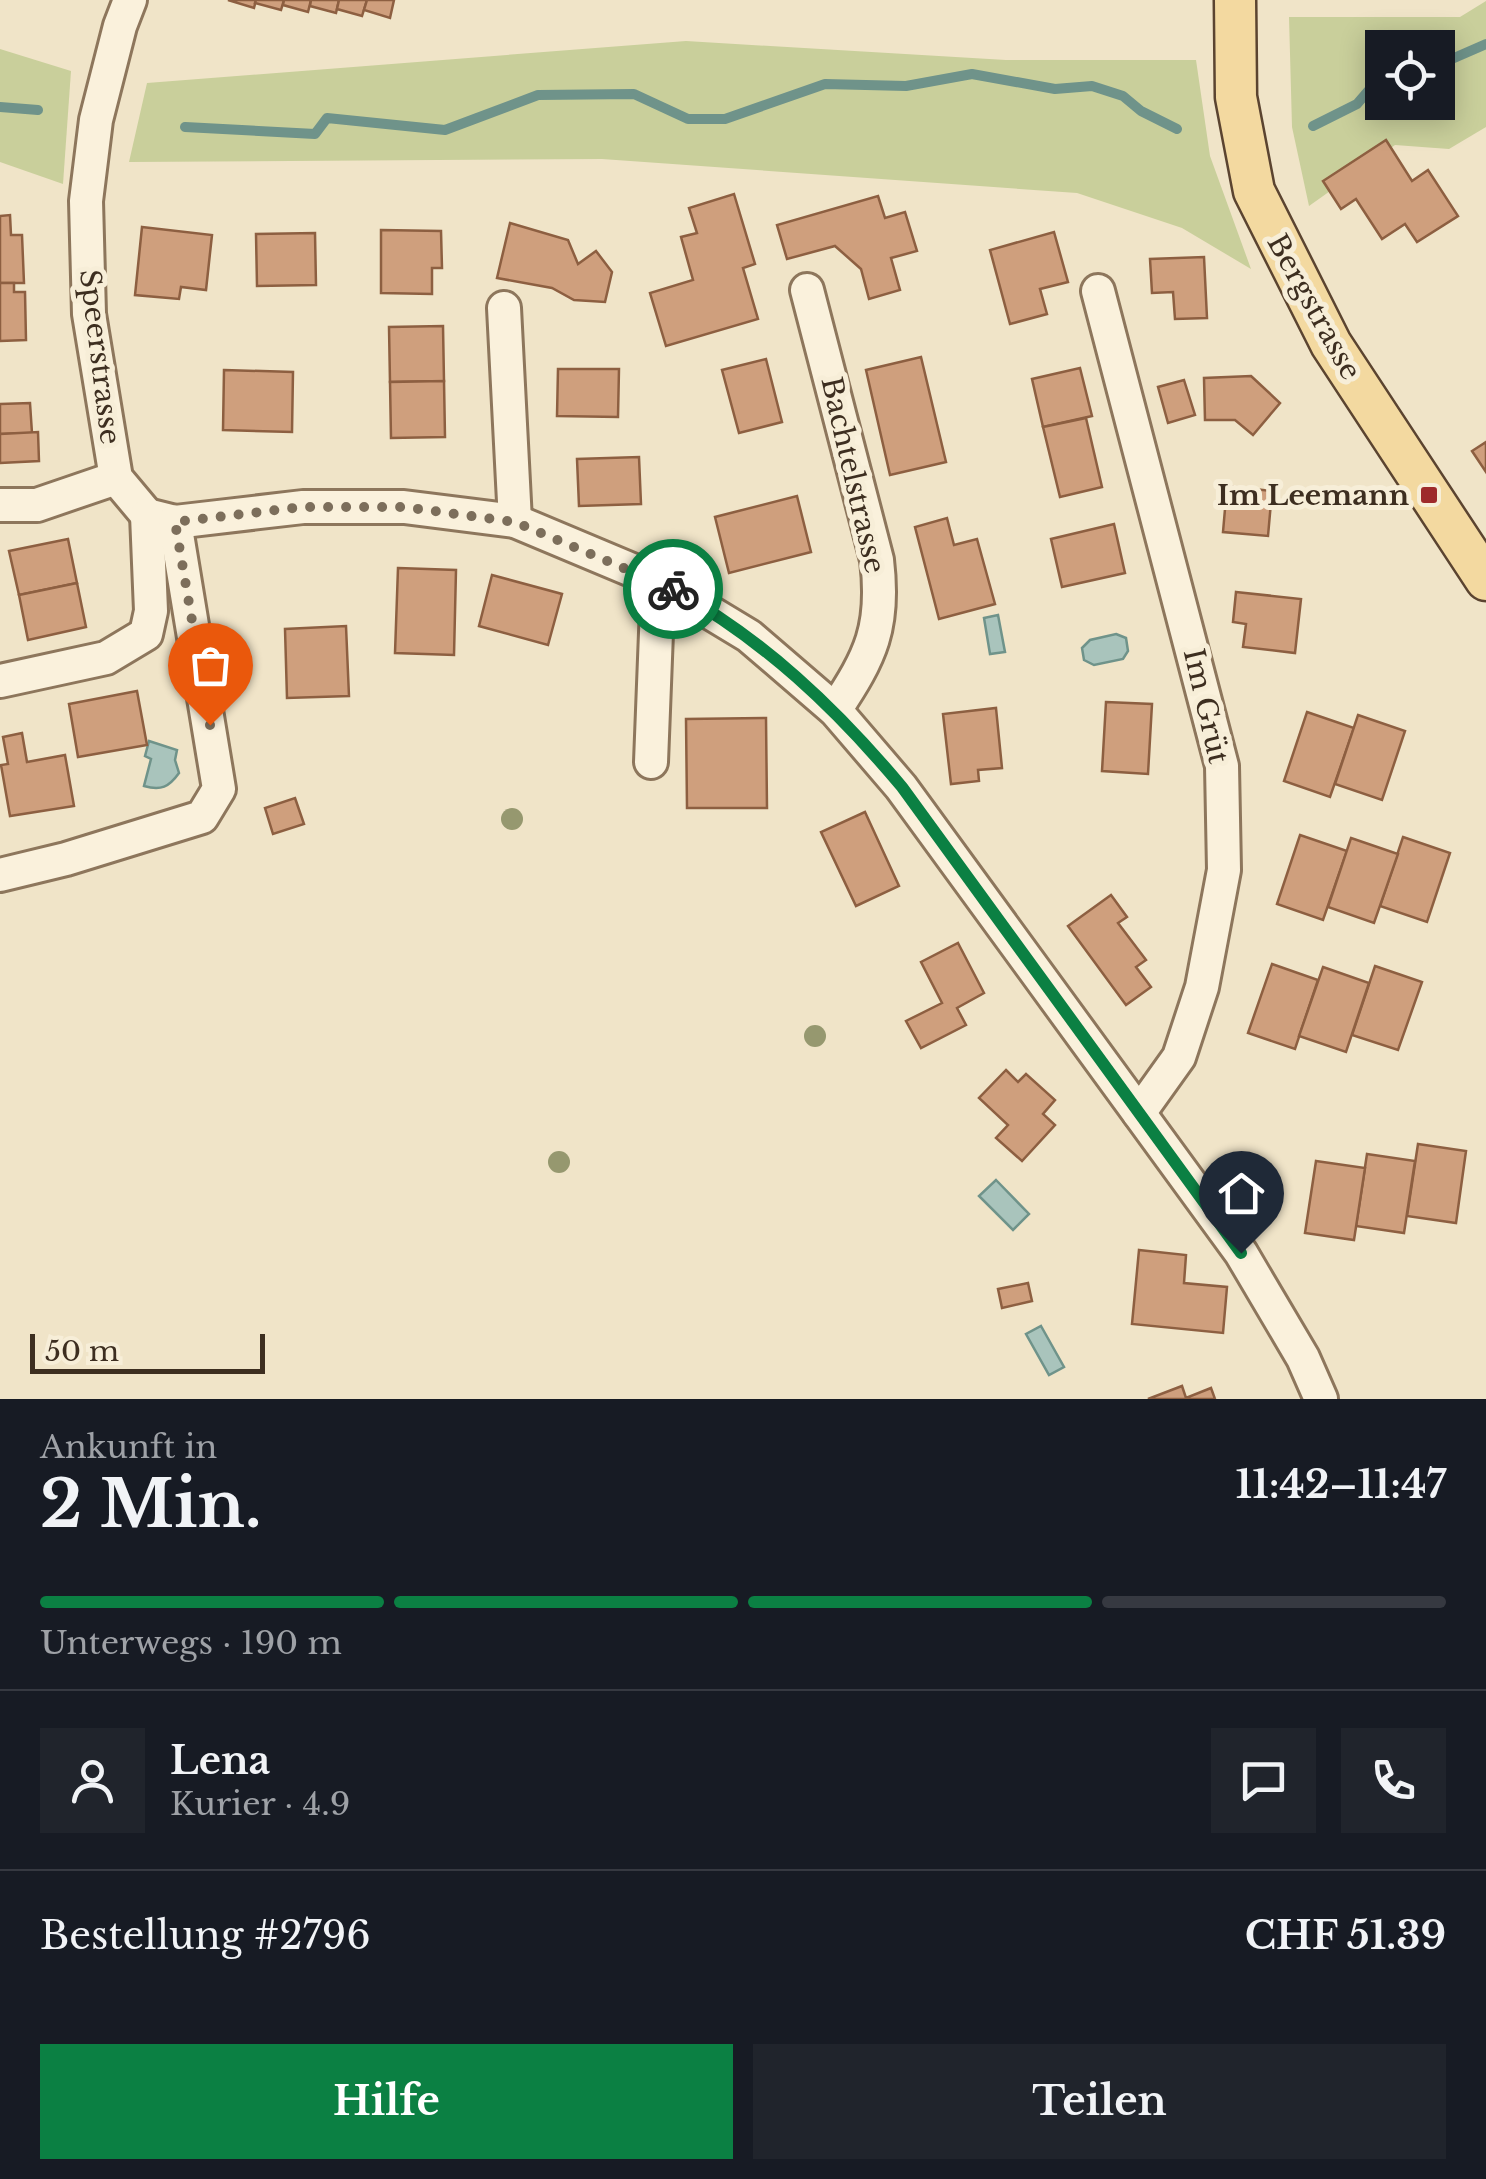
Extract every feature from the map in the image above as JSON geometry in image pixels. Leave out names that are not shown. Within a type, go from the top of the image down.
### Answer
[{"type":"main road","name":"Bergstrasse","points":[[1234,0],[1236,97],[1254,191],[1330,344],[1486,580]]},
{"type":"street","name":"Speerstrasse","points":[[130,0],[96,120],[86,202],[89,314],[116,478],[161,518]]},
{"type":"street","name":"Bachtelstrasse","points":[[808,290],[877,560],[879,582],[878,624],[872,647],[835,710]]},
{"type":"street","name":"Im Grüt","points":[[1098,291],[1222,766],[1224,870],[1202,986],[1179,1057],[1139,1113]]},
{"type":"street","points":[[504,308],[515,522]]},
{"type":"street","name":"Speerstrasse","points":[[0,505],[37,505],[116,478]]},
{"type":"street","points":[[161,518],[302,507],[388,507],[515,522],[658,581],[748,636],[835,710],[902,787],[1250,1266],[1322,1399]]},
{"type":"street","points":[[0,681],[106,658],[146,634],[161,518]]},
{"type":"street","points":[[0,876],[202,817],[219,789],[161,518]]},
{"type":"street","points":[[651,762],[658,581]]},
{"type":"green space","points":[[1486,1],[1486,127],[1449,149],[1395,145],[1309,206],[1292,127],[1289,17],[1460,17]]},
{"type":"green space","points":[[686,41],[1006,60],[1196,60],[1210,156],[1251,269],[1182,228],[1077,193],[602,159],[129,162],[147,83]]},
{"type":"green space","points":[[0,49],[71,71],[63,184],[0,162]]},
{"type":"water","points":[[998,615],[1005,652],[990,654],[984,618]]},
{"type":"water","points":[[1116,634],[1126,638],[1128,651],[1123,659],[1094,665],[1084,660],[1082,648],[1090,640]]},
{"type":"water","points":[[149,741],[177,750],[179,773],[164,787],[144,786],[151,759],[145,756]]},
{"type":"water","points":[[996,1180],[1029,1214],[1013,1230],[979,1196]]},
{"type":"water","points":[[1041,1326],[1064,1367],[1049,1375],[1026,1334]]},
{"type":"building","points":[[228,0],[256,0],[254,8]]},
{"type":"building","points":[[284,0],[281,10],[255,3]]},
{"type":"building","points":[[284,0],[311,0],[308,12],[283,5]]},
{"type":"building","points":[[311,0],[339,0],[336,13],[310,6]]},
{"type":"building","points":[[339,0],[367,0],[362,16],[337,9]]},
{"type":"building","points":[[367,0],[394,0],[390,18],[364,10]]},
{"type":"building","points":[[1386,140],[1412,181],[1428,170],[1458,216],[1417,242],[1405,224],[1382,239],[1356,199],[1341,209],[1323,181]]},
{"type":"building","points":[[734,194],[755,264],[743,268],[758,319],[666,346],[650,293],[693,280],[681,237],[697,233],[689,208]]},
{"type":"building","points":[[878,196],[885,218],[905,212],[917,251],[891,258],[900,290],[869,299],[861,269],[835,246],[787,259],[777,225]]},
{"type":"building","points":[[10,215],[11,235],[22,235],[24,283],[0,283],[0,216]]},
{"type":"building","points":[[510,223],[568,240],[578,264],[596,251],[612,272],[605,302],[574,300],[552,288],[497,278]]},
{"type":"building","points":[[142,227],[212,235],[206,290],[181,287],[179,299],[135,295]]},
{"type":"building","points":[[381,230],[441,231],[442,268],[432,268],[432,294],[381,293]]},
{"type":"building","points":[[1054,232],[1068,282],[1040,289],[1047,314],[1010,324],[990,250]]},
{"type":"building","points":[[315,233],[316,285],[257,286],[256,234]]},
{"type":"building","points":[[1204,257],[1207,318],[1175,319],[1173,292],[1152,293],[1150,259]]},
{"type":"building","points":[[0,283],[14,283],[14,292],[25,292],[26,340],[0,341]]},
{"type":"building","points":[[443,326],[444,381],[390,382],[389,327]]},
{"type":"building","points":[[921,357],[946,462],[890,475],[866,370]]},
{"type":"building","points":[[766,359],[782,422],[739,433],[722,370]]},
{"type":"building","points":[[1080,368],[1092,416],[1043,427],[1032,379]]},
{"type":"building","points":[[558,369],[619,369],[618,417],[557,416]]},
{"type":"building","points":[[224,370],[293,372],[292,432],[223,430]]},
{"type":"building","points":[[1251,376],[1280,403],[1253,435],[1235,420],[1205,420],[1204,378]]},
{"type":"building","points":[[1184,380],[1195,415],[1168,423],[1158,387]]},
{"type":"building","points":[[444,381],[445,437],[391,438],[390,382]]},
{"type":"building","points":[[30,403],[32,433],[0,434],[0,404]]},
{"type":"building","points":[[1086,418],[1102,487],[1060,497],[1043,427]]},
{"type":"building","points":[[38,432],[39,461],[0,463],[0,434]]},
{"type":"building","points":[[1486,442],[1486,472],[1472,451]]},
{"type":"building","points":[[639,457],[641,504],[579,506],[577,459]]},
{"type":"building","points":[[1227,486],[1272,491],[1268,536],[1223,532]]},
{"type":"building","points":[[797,496],[811,552],[729,573],[715,517]]},
{"type":"building","points":[[947,518],[954,545],[977,539],[995,604],[939,619],[915,527]]},
{"type":"building","points":[[1114,524],[1125,573],[1062,587],[1051,539]]},
{"type":"building","points":[[68,539],[77,583],[19,595],[9,551]]},
{"type":"building","points":[[398,568],[456,570],[454,655],[395,653]]},
{"type":"building","points":[[492,575],[562,594],[548,645],[479,626]]},
{"type":"building","points":[[77,583],[86,627],[28,640],[19,595]]},
{"type":"building","points":[[1236,592],[1301,599],[1295,653],[1243,647],[1246,624],[1233,622]]},
{"type":"building","points":[[346,626],[349,696],[287,698],[285,629]]},
{"type":"building","points":[[137,691],[147,745],[78,757],[69,704]]},
{"type":"building","points":[[1106,702],[1152,704],[1148,774],[1102,771]]},
{"type":"building","points":[[996,708],[1002,768],[978,770],[979,781],[951,784],[943,714]]},
{"type":"building","points":[[1307,712],[1354,728],[1330,797],[1284,781]]},
{"type":"building","points":[[1358,715],[1405,731],[1382,800],[1335,784]]},
{"type":"building","points":[[766,718],[767,808],[687,808],[686,719]]},
{"type":"building","points":[[22,733],[27,762],[65,755],[74,806],[10,816],[1,765],[8,764],[3,737]]},
{"type":"building","points":[[295,798],[304,824],[273,834],[265,808]]},
{"type":"building","points":[[865,812],[899,886],[856,906],[821,832]]},
{"type":"building","points":[[1300,835],[1347,851],[1323,920],[1277,904]]},
{"type":"building","points":[[1403,837],[1450,853],[1427,922],[1380,906]]},
{"type":"building","points":[[1351,838],[1398,854],[1374,923],[1328,907]]},
{"type":"building","points":[[1111,895],[1127,917],[1118,923],[1146,960],[1136,967],[1151,987],[1126,1005],[1068,926]]},
{"type":"building","points":[[958,943],[984,993],[957,1008],[966,1025],[921,1048],[906,1021],[942,1003],[921,962]]},
{"type":"building","points":[[1272,964],[1318,980],[1295,1049],[1248,1033]]},
{"type":"building","points":[[1375,966],[1422,982],[1398,1050],[1352,1035]]},
{"type":"building","points":[[1323,967],[1369,983],[1346,1052],[1299,1036]]},
{"type":"building","points":[[1006,1070],[1018,1082],[1026,1074],[1055,1100],[1043,1114],[1055,1125],[1022,1161],[996,1138],[1008,1125],[979,1098]]},
{"type":"building","points":[[1418,1144],[1466,1151],[1456,1223],[1407,1216]]},
{"type":"building","points":[[1367,1154],[1415,1161],[1404,1233],[1356,1226]]},
{"type":"building","points":[[1316,1161],[1365,1168],[1354,1240],[1305,1233]]},
{"type":"building","points":[[1139,1250],[1186,1255],[1184,1283],[1227,1287],[1223,1333],[1132,1324]]},
{"type":"building","points":[[1028,1283],[1032,1301],[1002,1308],[998,1289]]},
{"type":"building","points":[[1182,1386],[1186,1398],[1211,1388],[1215,1399],[1148,1399]]},
{"type":"waterway","points":[[1455,58],[1486,44]]},
{"type":"waterway","points":[[185,127],[315,134],[327,118],[445,130],[538,95],[634,94],[688,119],[725,119],[825,84],[906,86],[972,74],[1055,89],[1092,86],[1123,96],[1141,111],[1177,129]]},
{"type":"waterway","points":[[1313,126],[1357,104],[1365,95]]},
{"type":"waterway","points":[[0,107],[38,110]]},
{"type":"way so far","points":[[210,725],[175,522],[302,507],[404,507],[515,522],[673,589]]},
{"type":"place","name":"Im Leemann","points":[[1429,495]]},
{"type":"route","points":[[673,589],[748,636],[789,668],[871,750],[902,787],[1241,1253]]}]
